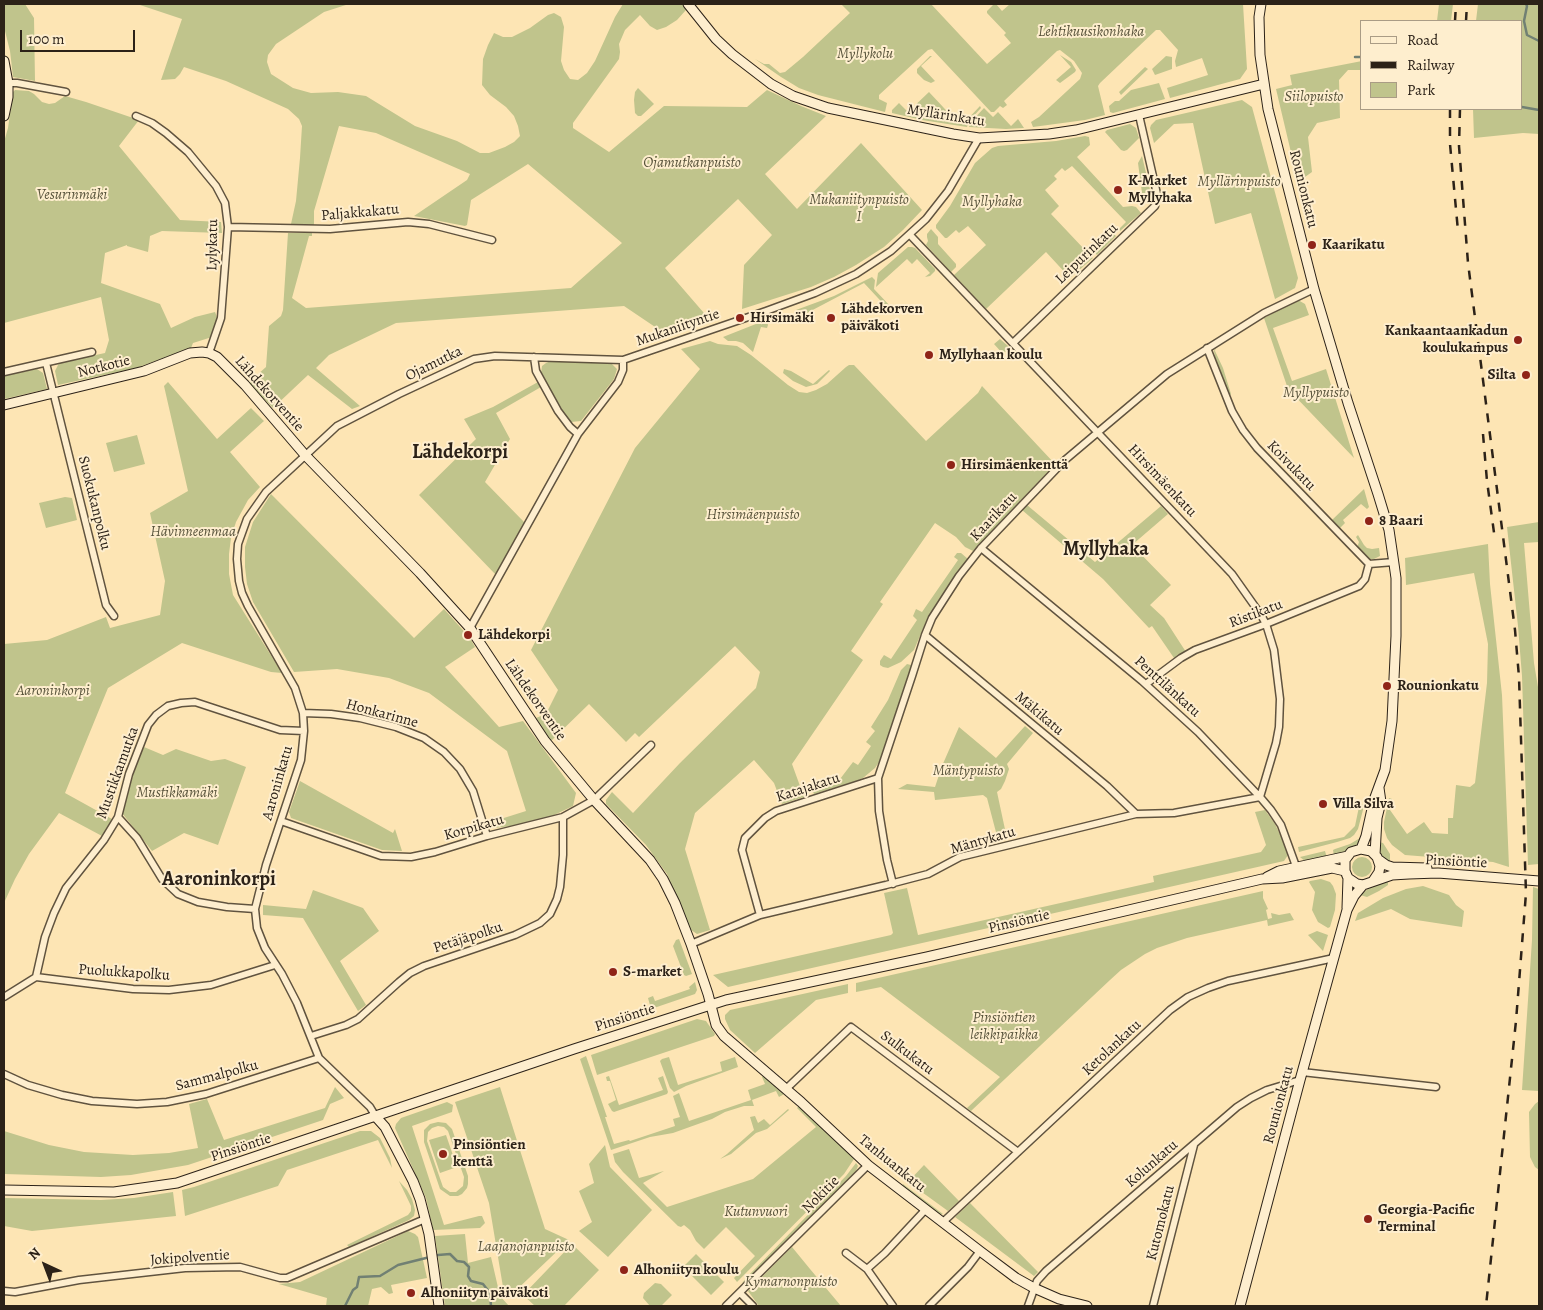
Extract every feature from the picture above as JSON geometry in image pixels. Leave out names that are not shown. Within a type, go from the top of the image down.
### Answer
[{"type":"main road","name":"Myllärinkatu","points":[[688,4],[716,39],[732,54],[771,84],[793,96],[828,108],[979,138],[1049,134],[1095,126],[1264,84]]},
{"type":"main road","name":"Rounionkatu","points":[[1261,4],[1259,17],[1260,55],[1268,109],[1314,289],[1389,530],[1396,578],[1392,721],[1385,770],[1374,800],[1366,836],[1360,849]]},
{"type":"main road","points":[[4,61],[8,83],[8,96],[4,116]]},
{"type":"main road","name":"Notkotie","points":[[4,405],[144,371],[190,353],[209,353]]},
{"type":"main road","name":"Lähdekorventie","points":[[209,353],[225,364],[245,385],[305,455],[420,573],[470,628],[545,741],[594,800],[650,860],[669,890],[691,944],[711,1005]]},
{"type":"main road","name":"Rounionkatu","points":[[1377,858],[1377,818],[1381,802],[1379,787]]},
{"type":"main road","points":[[1360,849],[1371,851],[1377,858],[1379,872],[1373,881],[1363,885],[1352,882],[1346,874],[1345,860],[1354,851],[1360,849]]},
{"type":"main road","name":"Pinsiöntie","points":[[4,1190],[114,1192],[178,1183],[711,1005],[927,958],[1262,879],[1282,878],[1298,871],[1348,856]]},
{"type":"main road","name":"Pinsiöntie","points":[[1377,858],[1392,867],[1539,874]]},
{"type":"main road","name":"Pinsiöntie","points":[[1298,871],[1332,868],[1346,874]]},
{"type":"main road","name":"Pinsiöntie","points":[[1373,881],[1392,875],[1438,873],[1539,881]]},
{"type":"main road","name":"Rounionkatu","points":[[1346,874],[1347,910]]},
{"type":"main road","name":"Rounionkatu","points":[[1240,1306],[1347,910],[1354,896],[1363,885]]},
{"type":"main road","name":"Tanhuankatu","points":[[711,1005],[716,1025],[724,1036],[786,1089],[868,1165],[1016,1278],[1059,1298],[1087,1306]]},
{"type":"main road","points":[[376,1117],[385,1127],[413,1181],[420,1200],[426,1218],[439,1306]]},
{"type":"street","points":[[8,83],[66,92]]},
{"type":"street","name":"Leipurinkatu","points":[[1013,343],[1155,206],[1157,194],[1139,115]]},
{"type":"street","name":"Lylykatu","points":[[136,116],[152,123],[178,142],[216,186],[225,202],[228,228],[221,318],[209,353]]},
{"type":"street","name":"Mukaniityntie","points":[[470,628],[578,434],[618,382],[623,370],[623,360],[815,292],[862,270],[891,251],[926,219],[948,190],[979,138]]},
{"type":"street","name":"Paljakkakatu","points":[[228,228],[330,229],[408,222],[428,224],[492,240]]},
{"type":"street","name":"Hirsimäenkatu","points":[[910,234],[1232,574],[1266,624],[1274,650],[1280,699],[1279,727],[1276,743],[1260,797]]},
{"type":"street","name":"Kaarikatu","points":[[893,884],[886,860],[879,811],[878,778],[925,635],[943,599],[981,548],[1065,460],[1167,374],[1264,313],[1314,289]]},
{"type":"street","name":"Koivukatu","points":[[1207,348],[1232,411],[1243,430],[1282,475],[1369,564]]},
{"type":"street","points":[[4,372],[92,352]]},
{"type":"street","name":"Ojamutka","points":[[305,455],[345,421],[474,358],[496,356],[623,360]]},
{"type":"street","points":[[534,357],[536,371],[558,411],[578,434]]},
{"type":"street","name":"Suokukanpolku","points":[[46,363],[106,605],[114,616]]},
{"type":"street","name":"Aaroninkatu","points":[[305,455],[266,492],[256,505],[242,532],[237,559],[242,594],[295,688],[303,713],[304,731],[301,760],[266,865],[254,909],[257,928],[265,948],[298,1003],[319,1058],[370,1108],[376,1117]]},
{"type":"street","name":"Penttilänkatu","points":[[981,548],[1146,684],[1198,732],[1260,797],[1281,825],[1298,871]]},
{"type":"street","points":[[1369,564],[1394,562]]},
{"type":"street","name":"Ristikatu","points":[[1146,684],[1174,662],[1195,650],[1266,624],[1359,586],[1365,579],[1369,564]]},
{"type":"street","name":"Mäkikatu","points":[[925,635],[1107,786],[1136,814]]},
{"type":"street","name":"Mustikkamutka","points":[[36,977],[45,937],[54,913],[62,896],[81,868],[104,840],[118,816],[129,774],[148,725],[156,715],[168,706],[195,702],[280,730],[304,731]]},
{"type":"street","name":"Honkarinne","points":[[303,713],[360,718],[396,727],[424,738],[444,752],[460,769],[473,792],[487,836]]},
{"type":"street","name":"Korpikatu","points":[[281,821],[381,856],[394,858],[419,856],[487,836],[563,817],[594,800],[651,744]]},
{"type":"street","name":"Katajakatu","points":[[760,915],[742,850],[745,838],[765,818],[776,811],[878,778]]},
{"type":"street","name":"Mäntykatu","points":[[691,944],[760,915],[928,874],[960,857],[1136,814],[1174,814],[1260,797]]},
{"type":"street","points":[[118,816],[137,838],[162,879],[178,894],[198,902],[254,909]]},
{"type":"street","name":"Petäjäpolku","points":[[310,1036],[346,1025],[358,1019],[410,973],[424,966],[515,935],[540,923],[550,914],[560,887],[563,855],[563,817]]},
{"type":"street","name":"Ketolankatu","points":[[943,1222],[1170,1010],[1188,997],[1228,981],[1334,958]]},
{"type":"street","name":"Puolukkapolku","points":[[36,977],[120,988],[169,990],[211,985],[275,965]]},
{"type":"street","points":[[4,997],[36,977]]},
{"type":"street","name":"Sulkukatu","points":[[786,1089],[851,1028],[1018,1152]]},
{"type":"street","name":"Sammalpolku","points":[[4,1074],[28,1085],[68,1097],[92,1101],[156,1103],[206,1094],[319,1058]]},
{"type":"street","points":[[1301,1076],[1436,1087]]},
{"type":"street","name":"Kolunkatu","points":[[1028,1306],[1037,1281],[1046,1271],[1237,1108],[1267,1090],[1301,1076]]},
{"type":"street","name":"Kutomokatu","points":[[1153,1306],[1194,1145]]},
{"type":"street","name":"Nokitie","points":[[726,1306],[868,1165]]},
{"type":"street","points":[[867,1270],[926,1209]]},
{"type":"street","name":"Jokipolventie","points":[[4,1291],[15,1292],[79,1280],[185,1268],[240,1267],[280,1278],[287,1278],[426,1218]]},
{"type":"street","points":[[930,1306],[968,1267],[980,1251]]},
{"type":"street","points":[[846,1253],[867,1270],[893,1306]]},
{"type":"street","points":[[740,1293],[753,1306]]},
{"type":"green space","points":[[4,4],[25,4],[34,18],[35,81],[13,77],[10,51],[4,27]]},
{"type":"green space","points":[[137,4],[349,4],[324,12],[276,44],[268,55],[267,62],[271,74],[293,88],[311,93],[338,92],[366,96],[415,126],[457,141],[480,153],[489,153],[505,147],[520,136],[514,116],[506,107],[490,95],[482,85],[483,59],[494,33],[503,37],[512,37],[554,13],[561,17],[564,27],[561,61],[564,70],[570,79],[578,80],[587,73],[595,61],[623,4],[682,4],[686,10],[677,20],[666,27],[657,30],[650,26],[640,15],[625,30],[619,44],[619,59],[573,123],[573,128],[609,152],[664,106],[747,107],[767,90],[826,116],[765,174],[797,209],[861,143],[922,210],[884,247],[856,265],[811,287],[742,309],[744,265],[772,235],[738,199],[665,268],[710,320],[667,335],[624,306],[396,323],[329,355],[316,368],[360,406],[352,409],[308,375],[273,408],[248,383],[266,367],[269,326],[281,316],[283,310],[288,233],[312,233],[312,236],[309,236],[292,298],[306,308],[571,288],[622,243],[528,164],[471,200],[467,225],[465,226],[414,216],[467,180],[470,174],[376,133],[339,126],[314,211],[314,225],[291,224],[296,201],[300,158],[302,126],[299,119],[288,109],[226,81],[184,67],[175,79],[161,80],[182,19]]},
{"type":"green space","points":[[841,4],[931,4],[987,64],[1011,43],[1004,35],[1006,33],[987,13],[996,4],[1002,11],[1010,4],[1243,4],[1247,69],[1240,79],[1170,98],[1167,88],[1208,75],[1202,58],[1176,67],[1175,61],[1178,50],[1160,30],[1156,30],[1098,86],[1105,115],[1085,120],[1033,127],[1031,122],[1039,117],[1080,79],[1082,73],[1074,61],[1060,50],[1004,101],[1007,105],[1003,108],[1000,106],[994,112],[991,112],[932,49],[928,50],[879,95],[879,99],[887,103],[885,112],[818,95],[799,88],[755,59],[764,64],[769,64],[780,73],[785,72],[850,13]]},
{"type":"green space","points":[[1439,4],[1453,4],[1451,20],[1437,20]]},
{"type":"green space","points":[[1478,4],[1539,4],[1539,134],[1523,133],[1474,138],[1473,110],[1523,110],[1523,20],[1476,20]]},
{"type":"green space","points":[[1060,55],[1071,62],[1076,70],[1060,83],[1056,80],[1071,67]]},
{"type":"green space","points":[[932,56],[921,66],[935,81],[931,83],[924,80],[917,73],[917,69]]},
{"type":"green space","points":[[1166,56],[1172,57],[1172,69],[1155,75],[1152,69]]},
{"type":"green space","name":"Siilopuisto","points":[[1360,61],[1360,70],[1348,70],[1339,80],[1340,118],[1317,123],[1308,137],[1312,172],[1298,182],[1276,89],[1292,85],[1290,75]]},
{"type":"green space","points":[[1145,67],[1148,69],[1121,95],[1119,92]]},
{"type":"green space","points":[[1159,83],[1165,99],[1113,113],[1110,112],[1109,106],[1115,101],[1119,101],[1131,90]]},
{"type":"green space","points":[[638,88],[654,104],[641,116],[635,113],[634,100],[635,92]]},
{"type":"green space","name":"Vesurinmäki","points":[[15,90],[29,91],[42,102],[49,104],[55,103],[65,96],[139,120],[119,146],[180,220],[221,222],[222,233],[162,231],[150,236],[148,252],[127,245],[105,253],[101,283],[160,304],[171,328],[195,317],[215,312],[217,317],[212,337],[193,343],[191,348],[136,368],[58,385],[55,371],[59,363],[105,353],[109,340],[101,297],[4,323],[4,142],[13,92]]},
{"type":"green space","points":[[929,92],[958,123],[964,123],[980,106],[981,108],[969,121],[967,127],[892,113],[892,110],[899,103],[908,112]]},
{"type":"green space","name":"Myllärinpuisto","points":[[1242,100],[1252,107],[1298,278],[1295,288],[1275,299],[1251,213],[1215,224],[1193,123],[1174,124],[1154,143],[1150,128],[1156,120]]},
{"type":"green space","points":[[984,108],[993,117],[998,112],[1011,126],[1018,119],[1024,128],[969,127],[971,122]]},
{"type":"green space","points":[[1130,124],[1136,128],[1139,138],[1124,151],[1105,132]]},
{"type":"green space","name":"Myllyhaka","points":[[1089,137],[1090,145],[1077,157],[1123,207],[1136,207],[1141,213],[1120,231],[1119,229],[1126,222],[1072,166],[1065,171],[1062,168],[1054,176],[1057,179],[1045,190],[1059,206],[1051,214],[1085,250],[1083,252],[1086,255],[1088,253],[1093,258],[1070,278],[1046,252],[986,309],[954,275],[986,245],[968,226],[959,233],[956,230],[945,238],[936,228],[936,225],[950,206],[975,163],[992,148]]},
{"type":"green space","points":[[1142,156],[1151,194],[1149,203],[1143,198],[1142,193],[1138,163]]},
{"type":"green space","points":[[931,229],[938,237],[938,244],[956,264],[956,267],[951,272],[926,245],[928,241],[927,234]]},
{"type":"green space","points":[[1110,230],[1116,236],[1097,255],[1091,248]]},
{"type":"green space","points":[[908,247],[915,248],[935,271],[930,276],[925,277],[930,273],[917,259],[912,264],[907,259],[876,287],[878,273]]},
{"type":"green space","points":[[872,277],[875,280],[874,289],[892,308],[891,312],[864,283],[805,314],[803,312],[797,314],[796,310],[834,296]]},
{"type":"green space","name":"Myllypuisto","points":[[1298,300],[1305,304],[1309,315],[1273,328],[1292,381],[1326,369],[1354,458],[1288,389],[1264,318]]},
{"type":"green space","points":[[766,320],[767,328],[761,327],[753,352],[743,343],[728,341],[723,337]]},
{"type":"green space","points":[[1000,339],[1008,346],[1003,354],[994,344]]},
{"type":"green space","name":"Hirsimäenpuisto","points":[[710,341],[737,346],[799,392],[807,393],[816,390],[827,384],[849,365],[854,365],[926,441],[978,393],[982,386],[1055,464],[973,551],[965,547],[956,537],[935,523],[880,602],[883,604],[851,651],[863,660],[792,764],[804,797],[782,804],[774,783],[754,760],[695,813],[685,849],[710,930],[697,934],[691,930],[667,874],[646,845],[606,804],[606,800],[612,792],[633,813],[680,763],[756,688],[760,672],[735,646],[639,737],[635,733],[626,742],[589,704],[551,741],[536,718],[546,714],[558,690],[531,650],[635,448],[700,369],[681,349]]},
{"type":"green space","points":[[1216,347],[1215,351],[1223,368],[1231,394],[1229,396],[1215,357],[1214,351]]},
{"type":"green space","points":[[551,361],[611,363],[617,369],[614,379],[581,421],[571,422],[567,419],[541,373],[542,366]]},
{"type":"green space","points":[[37,369],[43,373],[47,389],[4,399],[4,376]]},
{"type":"green space","points":[[784,369],[813,384],[830,371],[817,384],[806,387],[793,381],[783,373]]},
{"type":"green space","name":"Aaroninkorpi","points":[[168,382],[217,439],[251,408],[264,421],[230,452],[260,487],[248,500],[236,522],[231,538],[229,574],[233,595],[282,673],[271,672],[182,643],[108,688],[65,793],[112,819],[102,836],[59,813],[29,854],[4,903],[4,644],[47,640],[106,617],[110,628],[160,615],[165,581],[150,513],[188,491],[164,386]]},
{"type":"green space","points":[[538,382],[541,387],[496,413],[510,439],[485,482],[525,523],[496,575],[419,495],[476,439],[464,419],[493,407]]},
{"type":"green space","points":[[137,435],[145,464],[114,472],[106,443]]},
{"type":"green space","points":[[1364,489],[1369,507],[1367,509],[1361,504],[1343,520],[1345,523],[1339,529],[1331,521]]},
{"type":"green space","points":[[271,494],[414,638],[444,609],[470,638],[475,647],[445,667],[499,727],[523,721],[576,793],[573,806],[550,817],[528,824],[490,827],[488,823],[526,811],[507,751],[429,693],[389,678],[337,669],[294,672],[253,602],[247,584],[245,547],[253,522]]},
{"type":"green space","points":[[65,497],[72,498],[77,520],[46,528],[39,503]]},
{"type":"green space","points":[[1027,505],[1095,562],[1161,506],[1168,514],[1132,545],[1171,585],[1150,605],[1164,618],[1186,652],[1174,658],[1152,626],[1149,628],[1103,579],[1022,510]]},
{"type":"green space","points":[[1539,522],[1539,542],[1524,543],[1534,663],[1539,693],[1539,864],[1528,865],[1522,676],[1507,527]]},
{"type":"green space","points":[[1358,535],[1367,548],[1379,548],[1380,556],[1370,559],[1357,548],[1359,542],[1356,537]]},
{"type":"green space","points":[[1488,544],[1490,584],[1502,695],[1509,867],[1493,862],[1405,855],[1392,845],[1384,829],[1389,798],[1392,799],[1390,810],[1407,834],[1424,822],[1432,833],[1448,834],[1448,818],[1453,818],[1456,785],[1470,787],[1475,783],[1487,683],[1488,644],[1474,573],[1406,585],[1405,558]]},
{"type":"green space","points":[[957,553],[961,553],[968,559],[928,617],[914,650],[901,662],[888,668],[880,665],[884,655],[891,659],[917,620],[913,616],[916,609],[922,612],[958,560],[954,557]]},
{"type":"green space","points":[[907,664],[911,665],[911,669],[888,739],[875,768],[856,781],[814,794],[811,788],[816,780],[822,785],[837,783],[853,762],[858,765],[871,746],[866,742],[875,731],[871,727],[888,700],[901,670]]},
{"type":"green space","name":"Mäntypuisto","points":[[1025,726],[1033,733],[1007,764],[1009,769],[1005,781],[997,792],[1006,834],[997,836],[987,798],[983,795],[935,800],[934,792],[898,789],[907,784],[935,787],[959,727],[996,758]]},
{"type":"green space","name":"Mustikkamäki","points":[[144,747],[163,755],[176,749],[211,761],[225,759],[246,767],[218,845],[184,833],[152,851],[122,813],[134,772]]},
{"type":"green space","points":[[300,781],[393,833],[395,829],[402,851],[382,850],[291,818],[289,812]]},
{"type":"green space","points":[[1360,802],[1364,806],[1358,829],[1354,835],[1350,838],[1299,852],[1298,847],[1344,837],[1355,826]]},
{"type":"green space","points":[[1265,810],[1275,824],[1283,841],[1288,855],[1284,861],[728,987],[713,975],[891,935],[893,933],[884,893],[907,888],[918,935],[1154,882],[1153,876],[1261,852],[1266,845],[1255,812]]},
{"type":"green space","points":[[1360,838],[1362,839],[1361,841],[1353,848],[1334,856],[1333,850]]},
{"type":"green space","points":[[1379,842],[1383,843],[1390,854],[1390,863],[1381,855]]},
{"type":"green space","points":[[1325,851],[1327,858],[1305,861],[1300,857]]},
{"type":"green space","points":[[1362,857],[1369,860],[1372,867],[1369,874],[1362,877],[1355,874],[1352,867],[1355,860]]},
{"type":"green space","points":[[1321,879],[1330,882],[1336,894],[1335,910],[1330,927],[1328,928],[1318,922],[1312,910],[1315,892],[1309,882]]},
{"type":"green space","points":[[1388,881],[1388,885],[1367,897],[1360,895],[1368,889]]},
{"type":"green space","points":[[1423,886],[1449,895],[1456,905],[1464,911],[1462,927],[1410,919],[1391,909],[1355,921],[1358,913],[1383,898],[1406,889]]},
{"type":"green space","points":[[1533,887],[1539,889],[1539,1091],[1522,1090],[1532,940]]},
{"type":"green space","points":[[313,890],[363,908],[379,931],[340,961],[366,1005],[358,1011],[303,918],[263,915],[263,905],[306,909]]},
{"type":"green space","name":"Pinsiöntien leikkipaikka","points":[[1263,891],[1263,898],[1268,909],[1266,910],[1268,919],[1272,918],[1271,913],[1279,915],[1290,913],[1294,920],[1268,926],[1267,920],[1187,938],[1145,954],[1121,970],[971,1111],[967,1108],[1000,1077],[881,987],[856,992],[856,983]]},
{"type":"green space","points":[[1317,931],[1328,935],[1323,951],[1308,935]]},
{"type":"green space","points":[[679,939],[692,974],[686,976],[673,946],[676,940]]},
{"type":"green space","points":[[695,982],[697,990],[695,994],[651,1009],[648,998],[653,996],[655,1001],[690,989],[689,987]]},
{"type":"green space","points":[[848,984],[848,993],[816,1000],[755,1053],[730,1030],[725,1019],[725,1015],[730,1010]]},
{"type":"green space","points":[[697,1019],[706,1021],[715,1034],[714,1036],[597,1075],[591,1055]]},
{"type":"green space","points":[[586,1056],[607,1117],[605,1117],[614,1144],[630,1141],[675,1126],[673,1119],[680,1117],[673,1096],[679,1093],[689,1121],[751,1100],[748,1090],[765,1084],[762,1077],[764,1074],[786,1093],[779,1097],[776,1091],[752,1100],[754,1106],[744,1106],[673,1133],[650,1137],[611,1150],[580,1059]]},
{"type":"green space","points":[[669,1057],[678,1085],[722,1071],[720,1062],[735,1057],[738,1067],[674,1092],[670,1088],[660,1061]]},
{"type":"green space","points":[[609,1076],[619,1105],[663,1090],[658,1078],[663,1076],[668,1092],[667,1094],[614,1112],[608,1104],[616,1100],[610,1081],[607,1081],[606,1077]]},
{"type":"green space","points":[[335,1087],[344,1098],[330,1104],[323,1120],[188,1165],[131,1175],[101,1177],[4,1174],[4,1131],[49,1145],[84,1152],[133,1155],[169,1153],[198,1148],[189,1104],[207,1099],[224,1140],[325,1108]]},
{"type":"green space","name":"Laajanojanpuisto","points":[[500,1087],[545,1229],[569,1240],[509,1297],[503,1287],[489,1203],[455,1102]]},
{"type":"green space","points":[[1539,1101],[1539,1170],[1535,1167],[1530,1157],[1529,1112]]},
{"type":"green space","points":[[447,1102],[453,1105],[452,1112],[412,1126],[444,1225],[482,1216],[485,1223],[480,1228],[433,1230],[426,1198],[395,1128],[401,1118]]},
{"type":"green space","name":"Kutunvuori","points":[[799,1106],[854,1159],[844,1174],[737,1282],[734,1278],[755,1256],[726,1227],[704,1249],[696,1241],[690,1230],[684,1225],[678,1226],[615,1162],[613,1154],[629,1149],[639,1178],[664,1171],[643,1183],[667,1207],[753,1179],[816,1127],[797,1108]]},
{"type":"green space","points":[[788,1109],[767,1129],[756,1133],[731,1154],[720,1159],[754,1130],[750,1117],[755,1116],[758,1123],[764,1119],[770,1125]]},
{"type":"green space","points":[[446,1123],[452,1129],[468,1176],[467,1188],[458,1196],[450,1196],[440,1189],[424,1142],[424,1130],[430,1124]],"holes":[[[444,1127],[448,1131],[464,1177],[463,1186],[456,1192],[450,1192],[443,1187],[427,1141],[428,1132],[432,1128]]]},
{"type":"green space","points":[[360,1131],[371,1131],[380,1138],[390,1158],[392,1168],[378,1140],[287,1170],[278,1186],[185,1216],[182,1190]]},
{"type":"green space","name":"Pinsiöntien kenttä","points":[[446,1135],[457,1167],[440,1173],[429,1140]]},
{"type":"green space","points":[[605,1145],[610,1167],[652,1210],[608,1257],[579,1231],[592,1222],[579,1191],[594,1183],[589,1164]]},
{"type":"green space","points":[[856,1163],[858,1166],[855,1173],[748,1281],[742,1283],[846,1176]]},
{"type":"green space","points":[[924,1165],[959,1201],[948,1211],[908,1182]]},
{"type":"green space","points":[[399,1181],[412,1199],[415,1210],[414,1216],[349,1247],[347,1245],[408,1215],[411,1211],[411,1206]]},
{"type":"green space","points":[[903,1184],[943,1214],[939,1215],[902,1186]]},
{"type":"green space","points":[[173,1192],[176,1216],[32,1231],[4,1226],[4,1198],[101,1200],[134,1198]]},
{"type":"green space","points":[[970,1203],[1038,1272],[1034,1276],[955,1217]]},
{"type":"green space","points":[[408,1231],[418,1237],[427,1278],[391,1285],[393,1293],[389,1294],[381,1287],[372,1289],[368,1306],[326,1306],[327,1298],[279,1284],[300,1282]]},
{"type":"green space","points":[[465,1234],[468,1263],[491,1257],[500,1296],[509,1306],[445,1306],[435,1236]]},
{"type":"green space","points":[[572,1244],[599,1270],[564,1306],[535,1306],[523,1295]]},
{"type":"green space","name":"Kymarnonpuisto","points":[[792,1247],[841,1306],[759,1306],[748,1291]]},
{"type":"green space","points":[[696,1254],[724,1282],[711,1295],[683,1267]]},
{"type":"green space","points":[[655,1283],[661,1284],[672,1295],[661,1306],[650,1306],[643,1298],[644,1293]]},
{"type":"waterway","points":[[1526,4],[1524,21],[1527,35],[1539,41]]},
{"type":"waterway","points":[[1355,57],[1360,57]]},
{"type":"waterway","points":[[1523,107],[1539,110]]},
{"type":"waterway","points":[[345,1306],[353,1290],[357,1287],[359,1277],[380,1276],[398,1265],[438,1255],[450,1254],[457,1261],[464,1262],[469,1267],[468,1276],[471,1281],[483,1284],[490,1293],[491,1306]]},
{"type":"railway","points":[[1455,20],[1456,4]]},
{"type":"railway","points":[[1466,20],[1467,4]]},
{"type":"railway","points":[[1450,110],[1450,144],[1458,231]]},
{"type":"railway","points":[[1460,110],[1459,146],[1468,263],[1515,630],[1519,677],[1526,893],[1516,1021],[1486,1306]]},
{"type":"railway","points":[[1483,434],[1495,540]]},
{"type":"place","name":"K-Market Myllyhaka","points":[[1118,190]]},
{"type":"place","name":"Kaarikatu","points":[[1312,245]]},
{"type":"place","name":"Hirsimäki","points":[[740,318]]},
{"type":"place","name":"Lähdekorven päiväkoti","points":[[831,318]]},
{"type":"place","name":"Kankaantaankadun koulukampus","points":[[1518,340]]},
{"type":"place","name":"Myllyhaan koulu","points":[[929,355]]},
{"type":"place","name":"Silta","points":[[1526,375]]},
{"type":"place","name":"Hirsimäenkenttä","points":[[951,465]]},
{"type":"place","name":"8 Baari","points":[[1369,521]]},
{"type":"place","name":"Lähdekorpi","points":[[468,635]]},
{"type":"place","name":"Rounionkatu","points":[[1387,686]]},
{"type":"place","name":"Villa Silva","points":[[1323,804]]},
{"type":"place","name":"S-market","points":[[613,972]]},
{"type":"place","name":"Pinsiöntien kenttä","points":[[443,1154]]},
{"type":"place","name":"Georgia-Pacific Terminal","points":[[1368,1219]]},
{"type":"place","name":"Alhoniityn koulu","points":[[624,1270]]},
{"type":"place","name":"Alhoniityn päiväkoti","points":[[411,1293]]},
{"type":"district","name":"Lähdekorpi","points":[[460,453]]},
{"type":"district","name":"Myllyhaka","points":[[1106,550]]},
{"type":"district","name":"Aaroninkorpi","points":[[219,880]]},
{"type":"park label","name":"Lehtikuusikonhaka","points":[[1091,32]]},
{"type":"park label","name":"Myllykolu","points":[[865,54]]},
{"type":"park label","name":"Ojamutkanpuisto","points":[[692,163]]},
{"type":"park label","name":"Mukaniitynpuisto I","points":[[859,208]]},
{"type":"park label","name":"Hävinneenmaa","points":[[193,532]]}]
